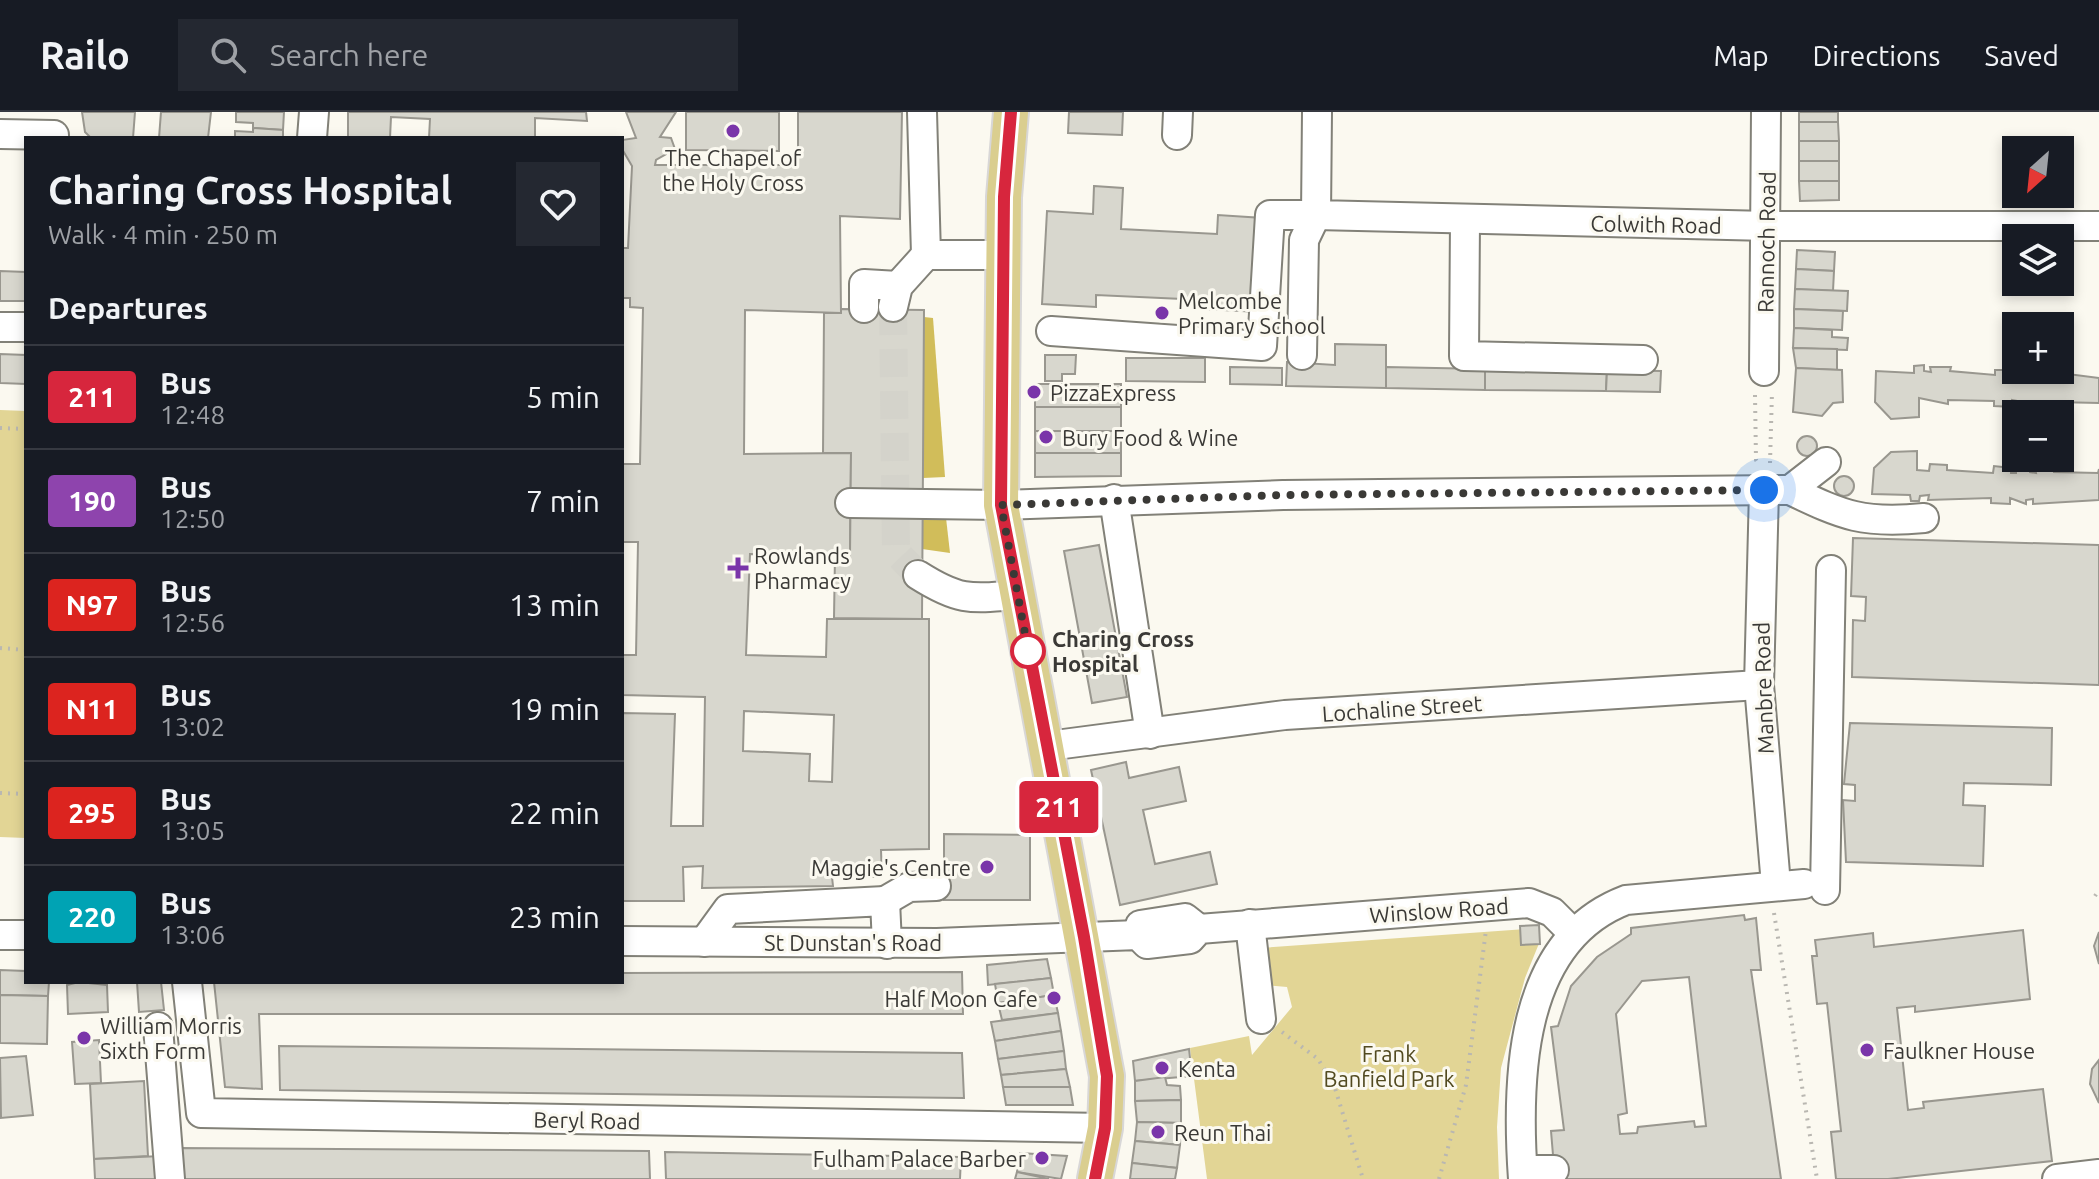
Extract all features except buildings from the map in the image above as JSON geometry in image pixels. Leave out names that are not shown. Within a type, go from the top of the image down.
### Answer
[{"type":"main road","points":[[1011,112],[1003,255],[1001,505],[1084,937],[1107,1076],[1105,1128],[1095,1179]]},
{"type":"street","points":[[35,112],[55,136]]},
{"type":"street","points":[[312,136],[314,112]]},
{"type":"street","points":[[864,308],[864,284],[896,297],[926,255],[922,112]]},
{"type":"street","points":[[1302,355],[1304,240],[1316,215],[1317,112]]},
{"type":"street","name":"Rannoch Road","points":[[1764,371],[1768,226],[1766,112]]},
{"type":"street","points":[[0,134],[55,136]]},
{"type":"street","name":"Colwith Road","points":[[1051,331],[1262,346],[1270,215],[1768,226],[2099,226]]},
{"type":"street","points":[[1465,221],[1464,356],[1643,360]]},
{"type":"street","points":[[926,255],[1003,255]]},
{"type":"street","points":[[0,327],[24,327]]},
{"type":"street","points":[[1777,490],[1826,462]]},
{"type":"street","points":[[850,503],[1001,505],[1114,499],[1777,490],[1846,517],[1887,522],[1924,518]]},
{"type":"street","name":"Manbre Road","points":[[1777,490],[1759,685],[1794,887]]},
{"type":"street","points":[[1114,499],[1150,734]]},
{"type":"street","points":[[1554,1170],[1523,1175],[1522,1098],[1528,1035],[1543,985],[1572,932],[1607,907],[1626,900],[1794,887],[1831,570]]},
{"type":"street","points":[[918,575],[941,590],[966,599],[1017,595]]},
{"type":"street","name":"Lochaline Street","points":[[1048,746],[1285,715],[1759,685]]},
{"type":"street","points":[[704,942],[728,909],[885,901],[909,887],[936,886]]},
{"type":"street","points":[[885,901],[887,944]]},
{"type":"street","name":"Winslow Road","points":[[1084,937],[1138,935],[1147,944],[1190,939],[1199,929],[1529,903],[1552,912],[1572,932]]},
{"type":"street","points":[[1250,924],[1261,1019]]},
{"type":"street","points":[[0,935],[24,935]]},
{"type":"street","name":"St Dunstan's Road","points":[[624,941],[887,944],[1084,937]]},
{"type":"street","name":"Beryl Road","points":[[187,984],[201,1113],[1105,1128]]},
{"type":"street","points":[[158,1027],[170,1179]]},
{"type":"street","points":[[2057,1179],[2099,1174]]},
{"type":"path","points":[[1764,371],[1773,379],[1771,461],[1764,471],[1756,460],[1755,392],[1755,378],[1764,371]]},
{"type":"path","points":[[0,428],[24,429]]},
{"type":"path","points":[[0,648],[24,650]]},
{"type":"path","points":[[0,793],[24,794]]},
{"type":"path","points":[[1794,887],[1817,1179]]},
{"type":"path","points":[[2095,896],[2099,890]]},
{"type":"path","points":[[1439,1179],[1466,1085],[1481,991],[1485,908]]},
{"type":"path","points":[[1261,1019],[1318,1059],[1334,1085],[1363,1179]]},
{"type":"green space","points":[[0,410],[24,411],[24,838],[0,837]]},
{"type":"green space","name":"Frank Banfield Park","points":[[1539,928],[1540,941],[1525,978],[1501,1068],[1497,1127],[1499,1179],[1207,1179],[1190,1048],[1249,1036],[1252,1055],[1292,1007],[1287,987],[1263,985],[1260,948]]},
{"type":"shaded area","points":[[924,317],[933,318],[945,477],[923,478]]},
{"type":"shaded area","points":[[923,507],[945,509],[950,553],[922,549]]},
{"type":"tunnel","points":[[893,307],[896,552],[918,575]]},
{"type":"bus line","name":"211","points":[[1011,112],[1004,197],[1001,505],[1084,937],[1107,1076],[1105,1128],[1095,1179]]},
{"type":"place","name":"The Chapel of the Holy Cross","points":[[733,131]]},
{"type":"place","name":"Melcombe Primary School","points":[[1162,313]]},
{"type":"place","name":"PizzaExpress","points":[[1034,392]]},
{"type":"place","name":"Bury Food & Wine","points":[[1046,437]]},
{"type":"place","name":"Rowlands Pharmacy","points":[[738,568]]},
{"type":"place","name":"Charing Cross Hospital","points":[[1028,651]]},
{"type":"place","name":"Maggie's Centre","points":[[987,867]]},
{"type":"place","name":"Half Moon Cafe","points":[[1054,998]]},
{"type":"place","name":"William Morris Sixth Form","points":[[84,1038]]},
{"type":"place","name":"Faulkner House","points":[[1867,1050]]},
{"type":"place","name":"Kenta","points":[[1162,1068]]},
{"type":"place","name":"Reun Thai","points":[[1158,1132]]},
{"type":"place","name":"Fulham Palace Barber","points":[[1042,1158]]},
{"type":"route","points":[[1028,651],[1029,655],[1001,505],[1283,495],[1764,490]]}]
